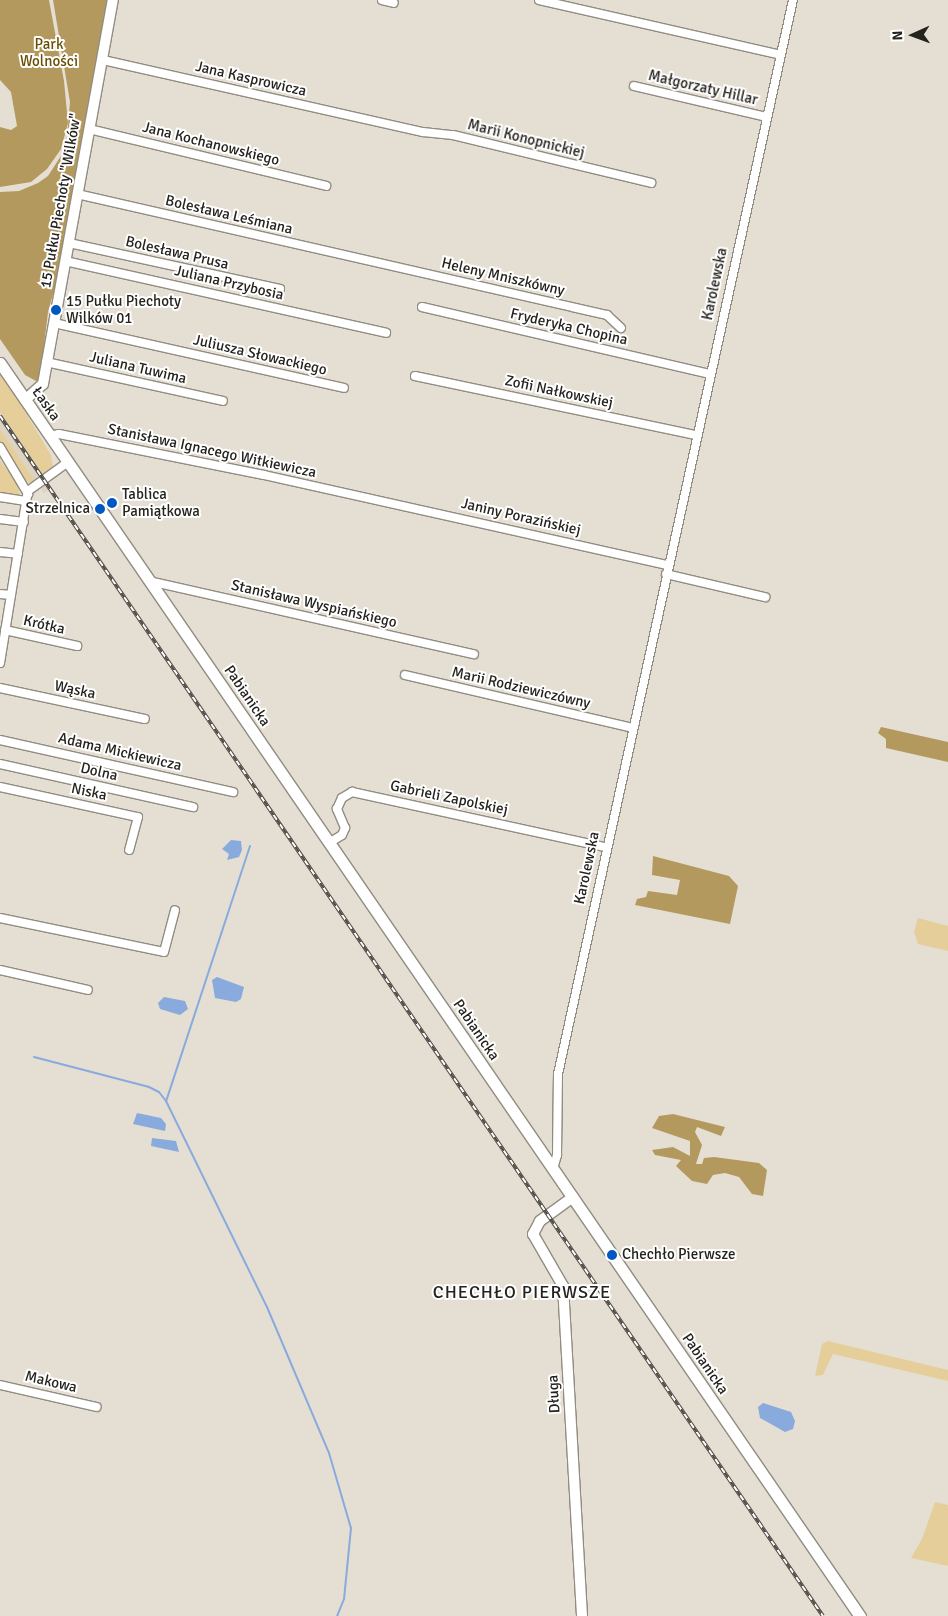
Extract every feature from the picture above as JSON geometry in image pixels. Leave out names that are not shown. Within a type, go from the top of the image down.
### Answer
[{"type":"main road","name":"Łaska","points":[[0,364],[68,462]]},
{"type":"main road","name":"Pabianicka","points":[[68,462],[860,1616]]},
{"type":"street","name":"15 Pułku Piechoty \"Wilków\"","points":[[25,400],[41,388],[113,0]]},
{"type":"street","points":[[382,0],[394,3]]},
{"type":"street","points":[[539,0],[781,55]]},
{"type":"street","name":"Karolewska","points":[[553,1169],[557,1155],[558,1074],[696,435],[793,0]]},
{"type":"street","name":"Jana Kasprowicza","points":[[103,60],[393,125]]},
{"type":"street","name":"Małgorzaty Hillar","points":[[634,86],[766,116]]},
{"type":"street","name":"Marii Konopnickiej","points":[[393,125],[453,135],[651,183]]},
{"type":"street","name":"Jana Kochanowskiego","points":[[89,129],[326,186]]},
{"type":"street","name":"Bolesława Leśmiana","points":[[77,194],[374,261]]},
{"type":"street","name":"Bolesława Prusa","points":[[69,243],[280,289]]},
{"type":"street","name":"Juliana Przybosia","points":[[65,261],[386,333]]},
{"type":"street","name":"Heleny Mniszkówny","points":[[374,261],[608,315],[621,328]]},
{"type":"street","name":"Fryderyka Chopina","points":[[422,307],[710,374]]},
{"type":"street","name":"Juliusza Słowackiego","points":[[54,323],[344,388]]},
{"type":"street","name":"Juliana Tuwima","points":[[46,362],[223,401]]},
{"type":"street","name":"Zofii Nałkowskiej","points":[[416,376],[696,435]]},
{"type":"street","name":"Stanisława Ignacego Witkiewicza","points":[[50,436],[59,434],[90,440],[368,499]]},
{"type":"street","points":[[0,447],[27,497]]},
{"type":"street","points":[[0,663],[3,633],[27,497],[31,487],[68,462]]},
{"type":"street","points":[[0,497],[27,497]]},
{"type":"street","name":"Janiny Porazińskiej","points":[[368,499],[668,565]]},
{"type":"street","points":[[0,519],[24,522]]},
{"type":"street","points":[[0,552],[18,554]]},
{"type":"street","points":[[666,574],[765,596]]},
{"type":"street","name":"Stanisława Wyspiańskiego","points":[[149,581],[474,654]]},
{"type":"street","points":[[0,594],[11,596]]},
{"type":"street","name":"Krótka","points":[[3,633],[77,646]]},
{"type":"street","name":"Marii Rodziewiczówny","points":[[405,675],[632,728]]},
{"type":"street","name":"Wąska","points":[[0,688],[145,719]]},
{"type":"street","name":"Adama Mickiewicza","points":[[0,740],[233,792]]},
{"type":"street","name":"Dolna","points":[[0,764],[192,807]]},
{"type":"street","name":"Niska","points":[[0,787],[138,817],[129,850]]},
{"type":"street","name":"Gabrieli Zapolskiej","points":[[329,843],[342,835],[345,828],[337,809],[342,798],[352,792],[606,847]]},
{"type":"street","points":[[0,918],[164,952],[175,910]]},
{"type":"street","points":[[0,970],[88,990]]},
{"type":"street","name":"Długa","points":[[573,1197],[540,1221],[533,1234],[563,1286],[582,1616]]},
{"type":"street","name":"Makowa","points":[[0,1385],[96,1407]]},
{"type":"shaded area","points":[[0,370],[51,455],[53,466],[43,475],[0,411]]},
{"type":"shaded area","points":[[0,397],[52,488],[44,493],[0,438]]},
{"type":"shaded area","points":[[0,430],[35,481],[32,483],[23,480],[0,441]]},
{"type":"shaded area","points":[[0,460],[17,484],[20,495],[0,496]]},
{"type":"shaded area","points":[[918,918],[948,926],[948,951],[918,944],[914,932]]},
{"type":"shaded area","points":[[828,1341],[948,1370],[948,1381],[833,1354],[823,1375],[815,1376],[822,1344]]},
{"type":"shaded area","points":[[935,1502],[948,1505],[948,1566],[911,1558],[922,1539]]},
{"type":"green space","name":"Park Wolności","points":[[0,0],[49,0],[64,81],[68,123],[61,149],[47,169],[31,182],[0,187],[0,127],[11,130],[17,126],[11,92],[0,80]]},
{"type":"green space","points":[[53,0],[110,0],[61,265],[48,312],[40,379],[36,381],[25,375],[0,339],[0,192],[19,191],[38,183],[48,176],[66,148],[70,102]]},
{"type":"green space","points":[[881,727],[948,742],[948,762],[886,748],[886,739],[878,733]]},
{"type":"green space","points":[[653,856],[729,876],[738,886],[730,924],[635,905],[637,899],[646,897],[648,891],[677,895],[680,880],[652,875]]},
{"type":"green space","points":[[673,1114],[725,1127],[721,1136],[697,1127],[695,1132],[702,1145],[696,1164],[702,1164],[704,1158],[714,1157],[759,1163],[767,1170],[763,1196],[752,1194],[739,1177],[725,1173],[713,1175],[707,1184],[692,1181],[676,1166],[681,1160],[655,1155],[652,1150],[673,1147],[690,1156],[690,1141],[652,1128],[659,1116]]},
{"type":"water","points":[[231,840],[241,841],[242,850],[239,857],[227,860],[229,854],[222,849]]},
{"type":"water","points":[[217,977],[244,987],[241,999],[236,1002],[215,998],[212,980]]},
{"type":"water","points":[[164,997],[185,1001],[188,1009],[180,1015],[160,1009],[158,1003]]},
{"type":"water","points":[[137,1113],[161,1118],[166,1124],[165,1131],[133,1124]]},
{"type":"water","points":[[152,1138],[176,1141],[179,1152],[151,1146]]},
{"type":"water","points":[[763,1403],[791,1412],[795,1421],[793,1429],[785,1432],[760,1418],[758,1407]]},
{"type":"waterway","points":[[250,846],[166,1101],[267,1307],[329,1453],[351,1528],[344,1599],[337,1616]]},
{"type":"waterway","points":[[34,1057],[149,1087],[159,1092],[166,1101]]},
{"type":"railway","points":[[0,416],[823,1616]]},
{"type":"place","name":"15 Pułku Piechoty Wilków 01","points":[[56,310]]},
{"type":"place","name":"Tablica Pamiątkowa","points":[[112,503]]},
{"type":"place","name":"Strzelnica","points":[[100,509]]},
{"type":"place","name":"Chechło Pierwsze","points":[[612,1255]]},
{"type":"district","name":"CHECHŁO PIERWSZE","points":[[522,1292]]}]
